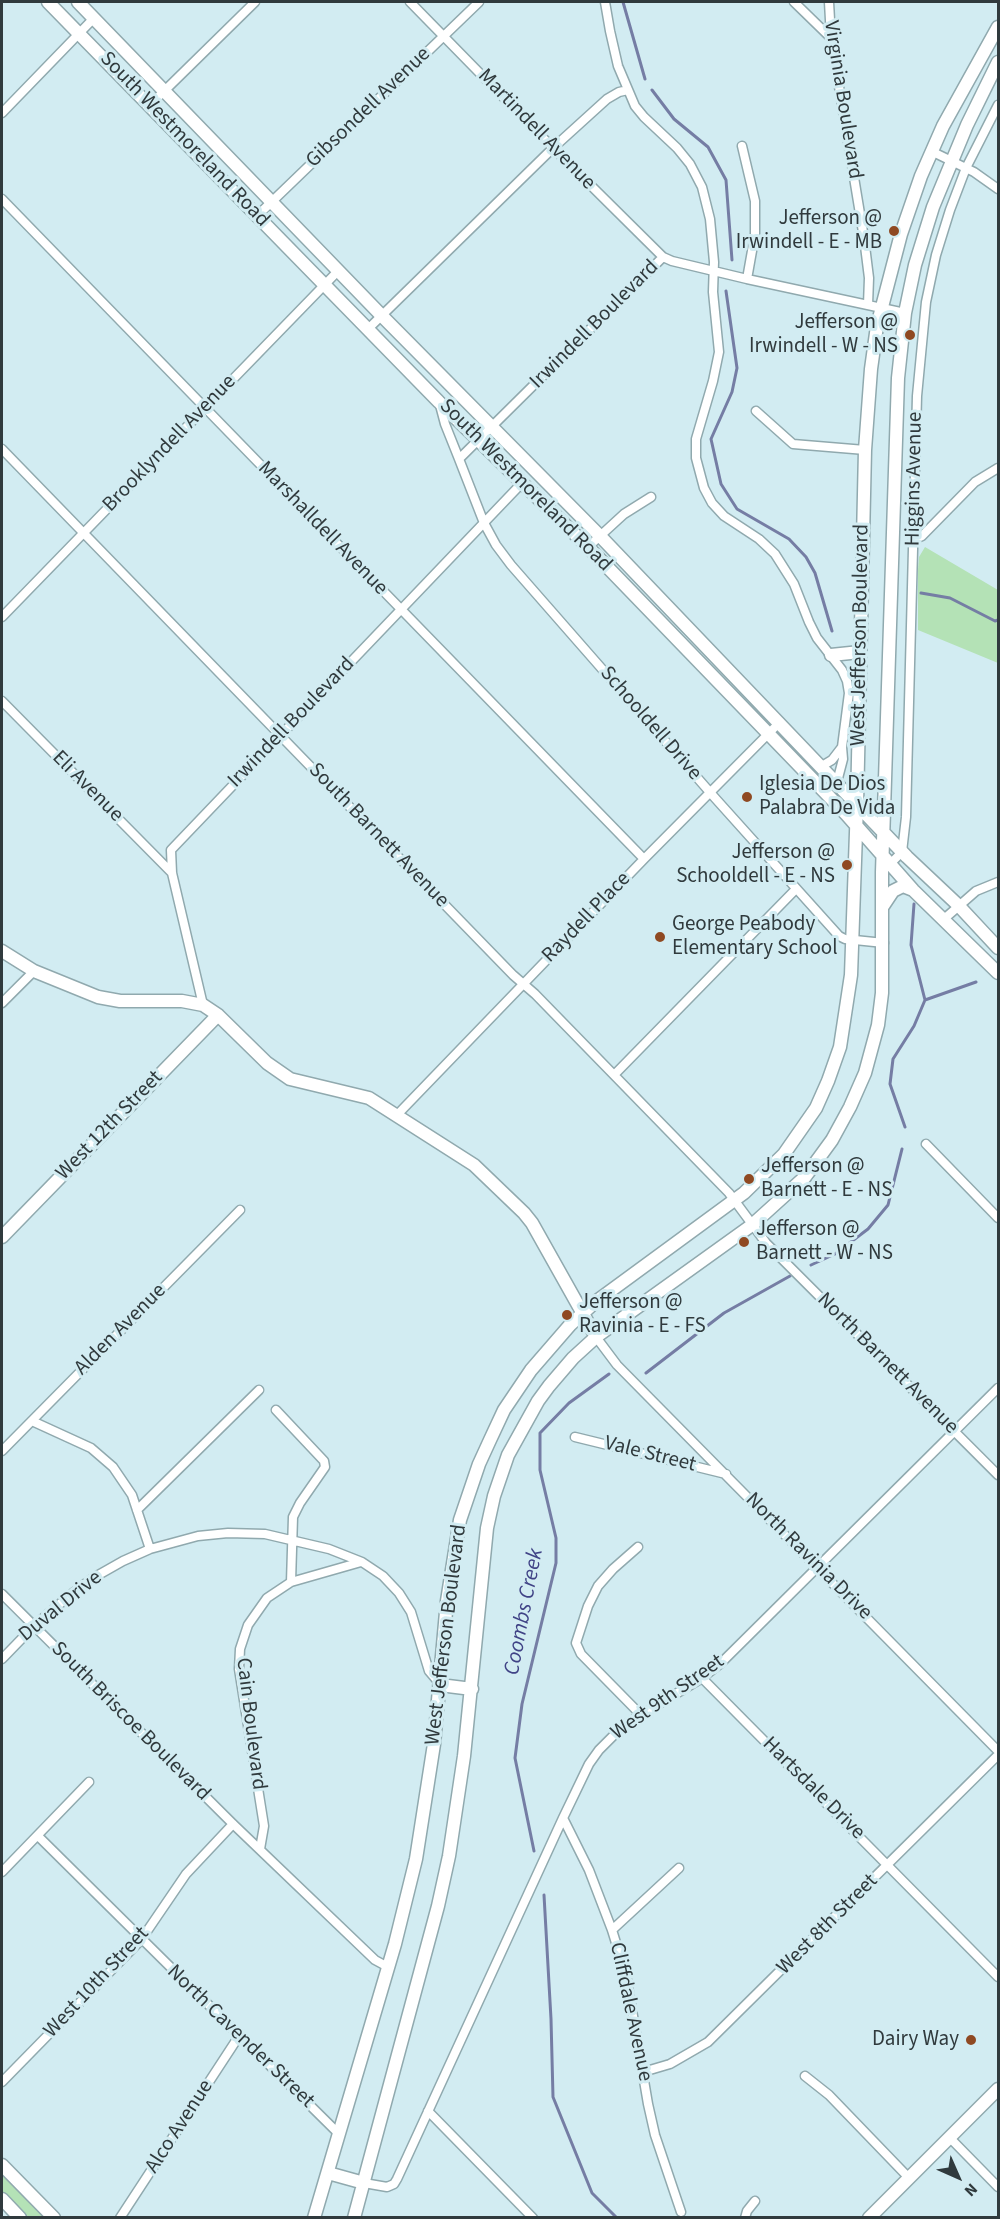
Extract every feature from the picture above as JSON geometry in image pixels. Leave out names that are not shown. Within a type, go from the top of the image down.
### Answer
[{"type":"main road","name":"South Westmoreland Road","points":[[48,2],[439,402],[588,547],[856,825],[913,890],[999,973]]},
{"type":"main road","name":"South Westmoreland Road","points":[[78,2],[338,271],[600,536],[902,852],[999,948]]},
{"type":"main road","name":"West Jefferson Boulevard","points":[[314,2217],[404,1910],[422,1824],[453,1560],[460,1520],[479,1464],[504,1410],[531,1370],[583,1313],[735,1200],[784,1154],[816,1108],[828,1081],[844,1031],[851,975],[865,450],[870,369],[881,308],[901,234],[931,151],[997,34]]},
{"type":"main road","name":"West Jefferson Boulevard","points":[[354,2217],[438,1906],[460,1789],[487,1528],[500,1474],[518,1435],[549,1386],[596,1337],[752,1226],[805,1177],[832,1140],[865,1073],[878,1025],[882,993],[884,943],[882,907],[887,859],[885,834],[898,378],[905,313],[915,265],[933,207],[951,161],[999,62]]},
{"type":"main road","points":[[831,655],[860,652]]},
{"type":"main road","points":[[882,907],[893,891],[903,886],[913,890]]},
{"type":"main road","points":[[2,951],[34,971],[98,997],[120,1001],[182,1001],[203,1005],[218,1015],[267,1063],[290,1079],[361,1096],[382,1106],[481,1170],[524,1214],[596,1337]]},
{"type":"main road","name":"West 12th Street","points":[[2,1237],[218,1015]]},
{"type":"main road","points":[[440,1685],[472,1689]]},
{"type":"main road","points":[[869,2217],[999,2089]]},
{"type":"main road","points":[[2,2165],[53,2217]]},
{"type":"main road","points":[[328,2173],[364,2183]]},
{"type":"main road","points":[[2,2199],[20,2217]]},
{"type":"street","points":[[150,105],[255,2]]},
{"type":"street","name":"Martindell Avenue","points":[[410,2],[663,257]]},
{"type":"street","name":"Gibsondell Avenue","points":[[258,215],[479,2]]},
{"type":"street","points":[[605,2],[614,51],[635,106],[690,164],[702,187],[710,219],[713,292],[719,352],[696,439],[695,450],[704,488],[712,503],[724,516],[759,539],[776,554],[794,584],[817,638],[842,670],[847,681],[849,693],[842,747],[843,759],[837,782]]},
{"type":"street","points":[[794,2],[831,38]]},
{"type":"street","name":"Virginia Boulevard","points":[[829,2],[831,38],[864,238],[869,278],[868,305]]},
{"type":"street","points":[[2,113],[94,18]]},
{"type":"street","points":[[368,328],[553,148],[607,99],[628,90]]},
{"type":"street","name":"Higgins Avenue","points":[[902,852],[908,765],[917,396],[926,302],[936,255],[966,168],[999,105]]},
{"type":"street","points":[[742,146],[755,201],[755,234],[747,279]]},
{"type":"street","points":[[931,151],[966,168],[999,189]]},
{"type":"street","name":"Marshalldell Avenue","points":[[2,199],[644,859]]},
{"type":"street","name":"Irwindell Boulevard","points":[[478,440],[663,257],[747,279],[905,313]]},
{"type":"street","name":"Brooklyndell Avenue","points":[[2,617],[338,271]]},
{"type":"street","name":"Schooldell Drive","points":[[439,402],[445,424],[484,523],[496,545],[511,565],[839,936],[852,940],[884,943]]},
{"type":"street","points":[[756,411],[793,444],[865,450]]},
{"type":"street","points":[[459,459],[478,440]]},
{"type":"street","name":"South Barnett Avenue","points":[[2,449],[735,1200],[752,1226]]},
{"type":"street","points":[[913,540],[922,536],[975,482],[999,468]]},
{"type":"street","name":"Irwindell Boulevard","points":[[203,1005],[172,873],[170,855],[176,843],[522,483]]},
{"type":"street","points":[[588,547],[624,514],[651,497]]},
{"type":"street","name":"Eli Avenue","points":[[2,701],[172,873]]},
{"type":"street","name":"Raydell Place","points":[[396,1116],[780,722]]},
{"type":"street","points":[[822,766],[832,760],[842,747]]},
{"type":"street","points":[[887,859],[902,852]]},
{"type":"street","points":[[944,919],[976,891],[999,882]]},
{"type":"street","points":[[614,1075],[796,889]]},
{"type":"street","points":[[2,1003],[34,971]]},
{"type":"street","points":[[926,1144],[999,1218]]},
{"type":"street","name":"Alden Avenue","points":[[2,1451],[240,1209]]},
{"type":"street","name":"North Barnett Avenue","points":[[752,1226],[999,1475]]},
{"type":"street","name":"North Ravinia Drive","points":[[596,1337],[617,1365],[999,1753]]},
{"type":"street","name":"West 9th Street","points":[[364,2183],[387,2187],[394,2184],[563,1818],[581,1780],[599,1750],[610,1737],[640,1714],[702,1678],[720,1664],[999,1388]]},
{"type":"street","points":[[137,1510],[259,1390]]},
{"type":"street","points":[[276,1410],[324,1461],[325,1467],[293,1517],[291,1582]]},
{"type":"street","points":[[32,1421],[77,1441],[103,1457],[124,1480],[150,1549]]},
{"type":"street","name":"Vale Street","points":[[575,1437],[726,1474]]},
{"type":"street","name":"Duval Drive","points":[[2,1659],[34,1626],[93,1578],[123,1561],[150,1549],[198,1536],[228,1533],[265,1534],[329,1549],[362,1562],[383,1576],[399,1593],[411,1612],[429,1671],[440,1685]]},
{"type":"street","points":[[638,1547],[598,1586],[588,1606],[576,1643],[581,1654],[640,1714]]},
{"type":"street","name":"Cain Boulevard","points":[[260,1849],[264,1826],[239,1669],[240,1649],[248,1625],[267,1598],[291,1582],[362,1562]]},
{"type":"street","name":"South Briscoe Boulevard","points":[[2,1594],[233,1824],[375,1960],[388,1967]]},
{"type":"street","name":"Hartsdale Drive","points":[[702,1678],[999,1977]]},
{"type":"street","name":"West 8th Street","points":[[644,2072],[670,2064],[708,2042],[999,1753]]},
{"type":"street","points":[[2,1872],[89,1782]]},
{"type":"street","name":"Cliffdale Avenue","points":[[563,1818],[589,1870],[626,1975],[655,2135],[681,2212]]},
{"type":"street","name":"West 10th Street","points":[[2,2082],[141,1940],[186,1874],[233,1824]]},
{"type":"street","name":"North Cavender Street","points":[[38,1836],[339,2134]]},
{"type":"street","points":[[612,1930],[679,1868]]},
{"type":"street","name":"Alco Avenue","points":[[120,2217],[239,2036]]},
{"type":"street","points":[[805,2076],[829,2096],[909,2178]]},
{"type":"street","points":[[428,2111],[533,2217]]},
{"type":"street","points":[[950,2138],[999,2187]]},
{"type":"street","points":[[744,2217],[755,2201]]},
{"type":"green space","points":[[925,547],[998,590],[998,663],[918,630],[919,557]]},
{"type":"green space","points":[[2,2171],[44,2217],[27,2217],[2,2192]]},
{"type":"waterway","name":"Coombs Creek","points":[[623,2],[645,79]]},
{"type":"waterway","name":"Coombs Creek","points":[[652,90],[674,119],[708,147],[726,180],[732,260]]},
{"type":"waterway","name":"Coombs Creek","points":[[726,291],[737,368],[732,392],[711,439],[721,484],[737,509],[789,539],[806,557],[815,573],[832,631]]},
{"type":"waterway","points":[[921,593],[950,598],[995,621],[998,620]]},
{"type":"waterway","name":"Coombs Creek","points":[[905,1127],[890,1084],[893,1059],[914,1026],[925,1000],[911,945],[914,904]]},
{"type":"waterway","points":[[925,1000],[976,982]]},
{"type":"waterway","name":"Coombs Creek","points":[[811,1265],[835,1254],[868,1229],[888,1205],[902,1149]]},
{"type":"waterway","name":"Coombs Creek","points":[[646,1373],[724,1313],[790,1276]]},
{"type":"waterway","name":"Coombs Creek","points":[[534,1851],[515,1758],[522,1704],[556,1563],[556,1538],[540,1470],[540,1433],[569,1403],[609,1374]]},
{"type":"waterway","name":"Coombs Creek","points":[[544,1895],[553,2097],[592,2193],[617,2218]]},
{"type":"place","name":"Jefferson @ Irwindell - E - MB","points":[[894,231]]},
{"type":"place","name":"Jefferson @ Irwindell - W - NS","points":[[910,335]]},
{"type":"place","name":"Iglesia De Dios Palabra De Vida","points":[[747,797]]},
{"type":"place","name":"Jefferson @ Schooldell - E - NS","points":[[847,865]]},
{"type":"place","name":"George Peabody Elementary School","points":[[660,937]]},
{"type":"place","name":"Jefferson @ Barnett - E - NS","points":[[749,1179]]},
{"type":"place","name":"Jefferson @ Barnett - W - NS","points":[[744,1242]]},
{"type":"place","name":"Jefferson @ Ravinia - E - FS","points":[[567,1315]]},
{"type":"place","name":"Dairy Way","points":[[971,2040]]}]
